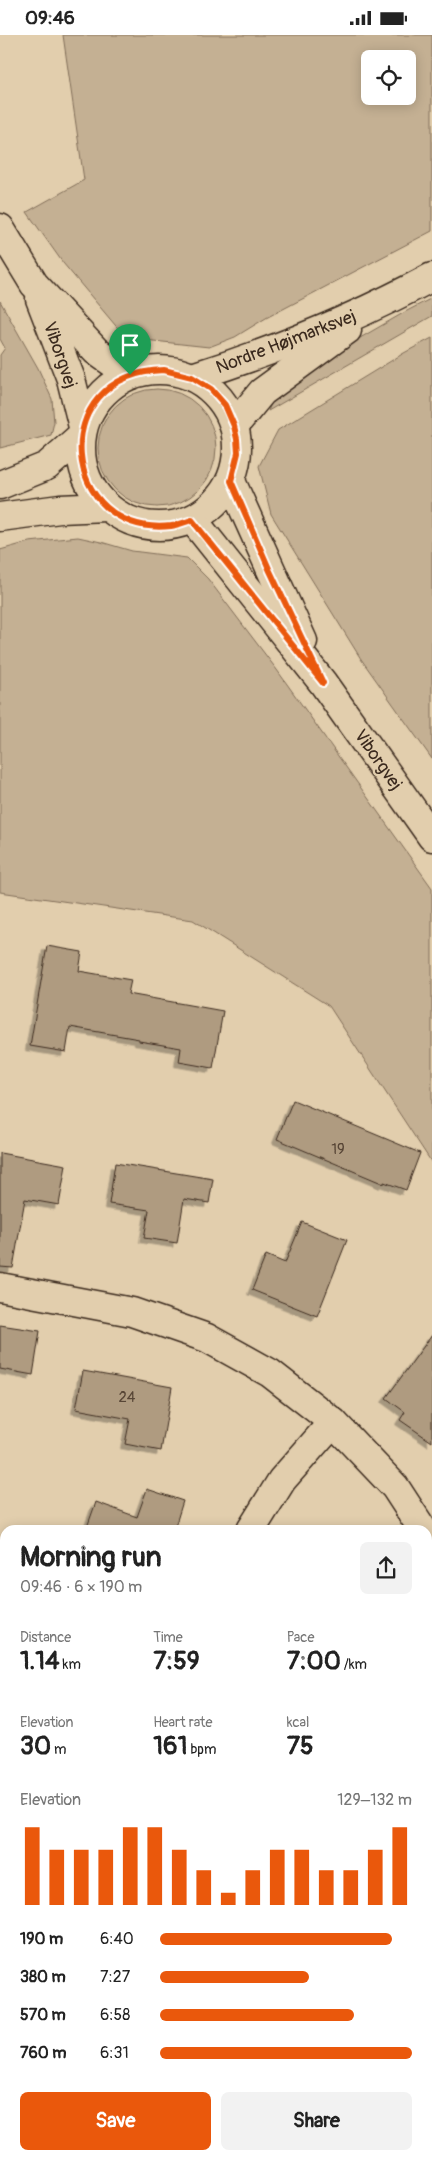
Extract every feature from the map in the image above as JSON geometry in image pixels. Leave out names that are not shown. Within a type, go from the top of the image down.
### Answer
[{"type":"main road","name":"Viborgvej","points":[[0,228],[34,284],[71,379],[82,431]]},
{"type":"main road","name":"Nordre Højmarksvej","points":[[192,377],[248,359],[380,305],[432,277]]},
{"type":"main road","name":"Viborgvej","points":[[34,284],[96,351],[130,375]]},
{"type":"main road","name":"Nordre Højmarksvej","points":[[234,426],[262,392],[380,305]]},
{"type":"main road","points":[[0,485],[47,466],[82,431],[96,401],[117,382],[130,375],[146,371],[164,370],[192,377],[211,389],[225,405],[234,426],[238,453],[231,481],[215,503],[192,520],[172,526],[150,526],[129,521],[106,507],[94,492],[85,475],[80,455],[82,431]]},
{"type":"main road","name":"Viborgvej","points":[[231,481],[270,571],[323,683]]},
{"type":"main road","points":[[0,517],[60,509],[106,507]]},
{"type":"main road","name":"Viborgvej","points":[[192,520],[323,683],[432,837]]},
{"type":"main road","points":[[0,1287],[132,1312],[208,1338],[270,1373],[333,1421],[395,1487],[420,1525]]},
{"type":"main road","points":[[254,1525],[282,1480],[333,1421]]},
{"type":"shaded area","points":[[63,35],[432,35],[432,231],[266,318],[235,337],[209,347],[126,338],[63,263],[27,212],[84,180]]},
{"type":"shaded area","points":[[432,298],[432,316],[268,411],[273,399],[315,364]]},
{"type":"shaded area","points":[[0,301],[38,368],[52,399],[54,422],[51,435],[0,448],[0,355],[5,348],[0,339]]},
{"type":"shaded area","points":[[432,338],[432,759],[361,659],[271,514],[259,466],[278,430]]},
{"type":"shaded area","points":[[157,389],[180,393],[199,406],[212,425],[216,448],[212,471],[199,490],[180,503],[157,507],[134,503],[115,490],[102,471],[98,448],[102,425],[115,406],[134,393]]},
{"type":"shaded area","points":[[78,537],[132,551],[187,558],[208,579],[277,670],[432,888],[432,1163],[329,1006],[193,920],[0,892],[0,550],[29,542]]},
{"type":"building","points":[[47,946],[82,952],[79,971],[131,980],[128,994],[223,1011],[213,1068],[179,1062],[181,1048],[70,1027],[66,1052],[30,1046]]},
{"type":"building","points":[[293,1100],[420,1153],[406,1190],[384,1182],[384,1184],[277,1139]]},
{"type":"building","points":[[0,1153],[66,1165],[59,1205],[25,1199],[13,1268],[0,1267]]},
{"type":"building","points":[[115,1163],[213,1179],[209,1203],[184,1199],[177,1243],[144,1238],[149,1210],[109,1204]]},
{"type":"building","points":[[302,1222],[347,1240],[317,1316],[252,1290],[266,1255],[285,1263]]},
{"type":"building","points":[[0,1325],[40,1331],[33,1375],[0,1369]]},
{"type":"building","points":[[432,1335],[432,1442],[400,1420],[405,1412],[386,1398]]},
{"type":"building","points":[[83,1371],[172,1387],[161,1451],[125,1444],[130,1419],[76,1409]]},
{"type":"building","points":[[147,1489],[183,1501],[176,1525],[88,1525],[96,1502],[137,1517]]},
{"type":"route","points":[[164,370],[192,377],[211,389],[225,405],[237,439],[238,453],[231,481],[270,571],[323,683],[192,520],[172,526],[150,526],[129,521],[106,507],[94,492],[85,475],[80,455],[83,427],[88,413],[96,401],[117,382],[130,375],[146,371],[164,370]]}]
